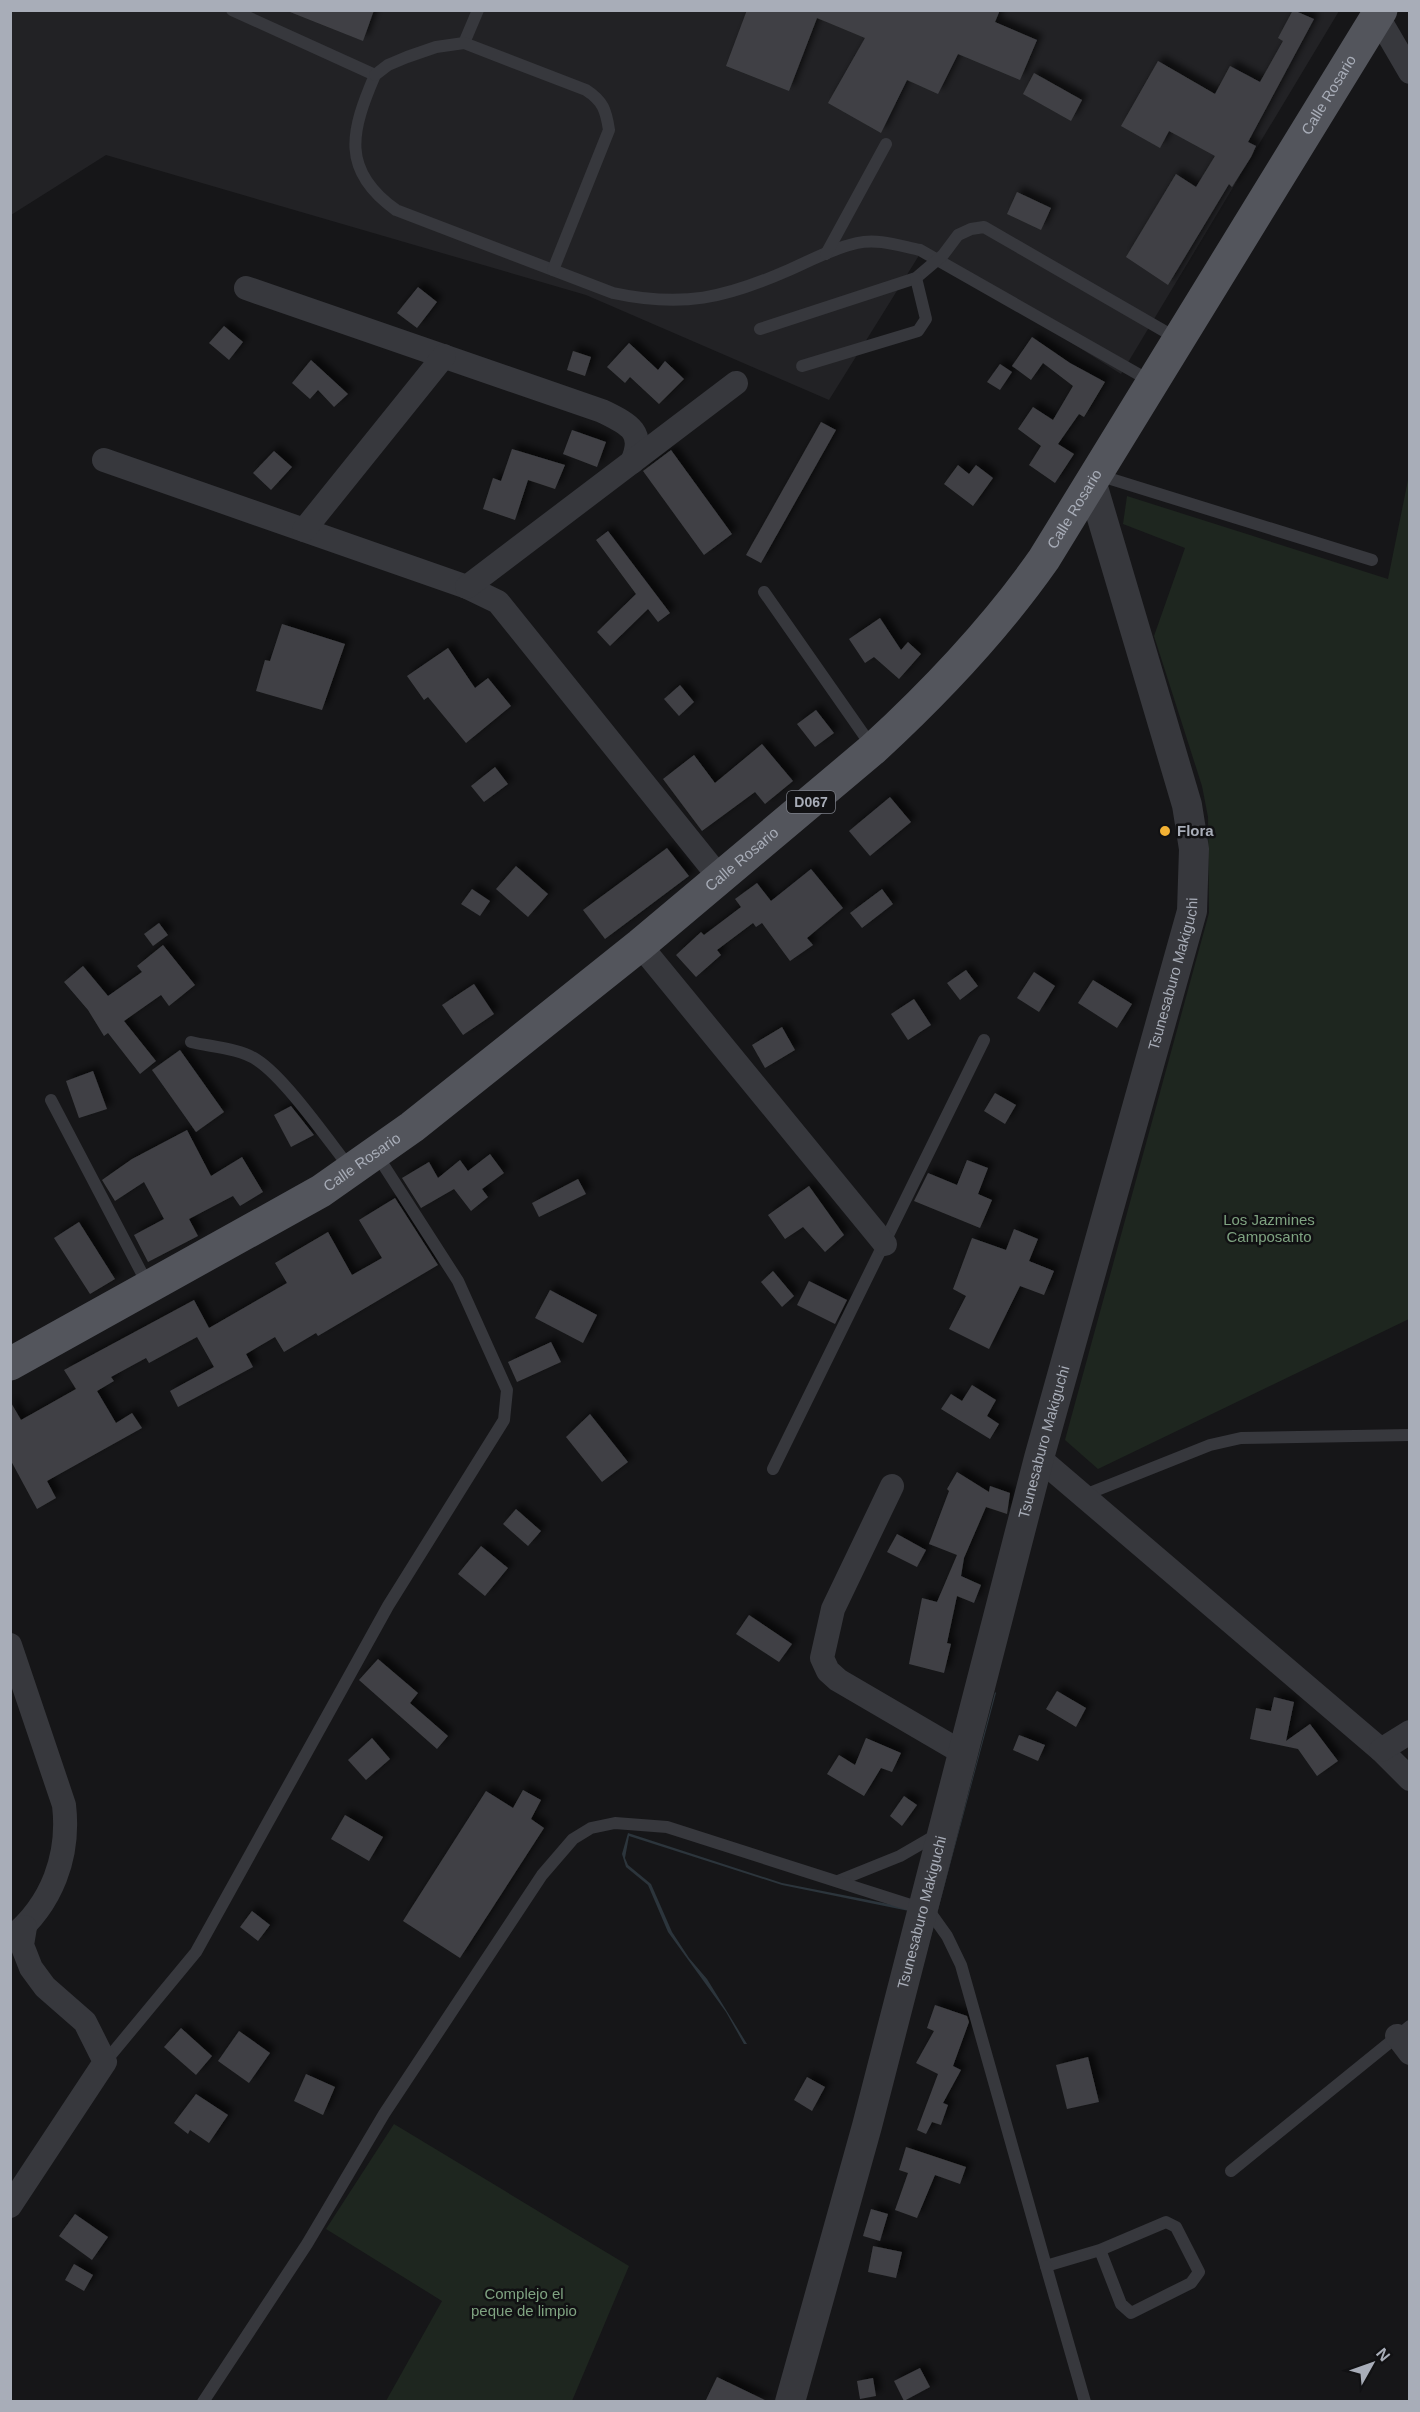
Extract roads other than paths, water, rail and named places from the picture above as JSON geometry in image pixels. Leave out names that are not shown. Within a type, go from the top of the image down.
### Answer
[{"type":"main road","name":"Calle Rosario","points":[[10,1364],[150,1289],[321,1191],[364,1161],[475,1079],[640,945],[873,749],[941,684],[992,627],[1030,579],[1095,479],[1379,14]]},
{"type":"street","points":[[1379,14],[1410,72]]},
{"type":"street","points":[[246,288],[602,411],[632,428],[638,439],[638,448],[632,462]]},
{"type":"street","points":[[304,530],[444,356]]},
{"type":"street","points":[[467,587],[736,383]]},
{"type":"street","points":[[104,460],[467,587],[498,602],[720,878]]},
{"type":"street","name":"Tsunesaburo Makiguchi","points":[[790,2402],[867,2126],[1039,1458],[1192,911],[1194,849],[1187,805],[1095,479]]},
{"type":"street","points":[[640,945],[885,1244]]},
{"type":"street","points":[[1039,1458],[1381,1750],[1410,1779]]},
{"type":"street","points":[[892,1486],[833,1609],[822,1658],[828,1671],[838,1680],[963,1753]]},
{"type":"street","points":[[10,1646],[64,1805],[66,1824],[60,1872],[18,1933],[31,1968],[45,1987],[85,2022],[105,2062],[10,2206]]},
{"type":"street","points":[[1381,1750],[1410,1732]]},
{"type":"lane","points":[[231,10],[375,75]]},
{"type":"lane","points":[[464,43],[478,10]]},
{"type":"lane","points":[[553,270],[609,130],[607,111],[599,98],[586,90],[464,43],[436,47],[407,57],[388,65],[375,75],[365,98],[356,131],[355,158],[363,178],[379,198],[396,210],[613,293],[646,300],[694,301],[742,290],[826,254],[858,243],[879,242],[920,250],[1153,383]]},
{"type":"lane","points":[[826,254],[886,144]]},
{"type":"lane","points":[[760,329],[916,278],[937,260],[958,235],[971,228],[984,227],[1179,340]]},
{"type":"lane","points":[[802,366],[918,331],[926,319],[916,278]]},
{"type":"lane","points":[[1095,479],[1372,560]]},
{"type":"lane","points":[[764,592],[873,749]]},
{"type":"lane","points":[[773,1469],[984,1040]]},
{"type":"lane","points":[[105,2062],[196,1952],[388,1606],[504,1420],[507,1390],[458,1281],[364,1161],[257,1060],[246,1055],[190,1042]]},
{"type":"lane","points":[[51,1100],[150,1289]]},
{"type":"lane","points":[[1082,1496],[1210,1445],[1241,1438],[1410,1435]]},
{"type":"lane","points":[[203,2402],[269,2304],[384,2114],[542,1875],[573,1839],[591,1828],[615,1823],[667,1827],[924,1907],[947,1936],[961,1965],[1085,2402]]},
{"type":"lane","points":[[838,1881],[900,1856],[942,1832]]},
{"type":"lane","points":[[1231,2171],[1405,2038]]},
{"type":"lane","points":[[1046,2266],[1100,2250],[1166,2222],[1171,2223],[1199,2272],[1191,2283],[1131,2313],[1121,2304],[1100,2250]]},
{"type":"place","name":"Flora","points":[[1165,831]]},
{"type":"park label","name":"Los Jazmines Camposanto","points":[[1269,1228]]},
{"type":"park label","name":"Complejo el peque de limpio","points":[[524,2302]]}]
